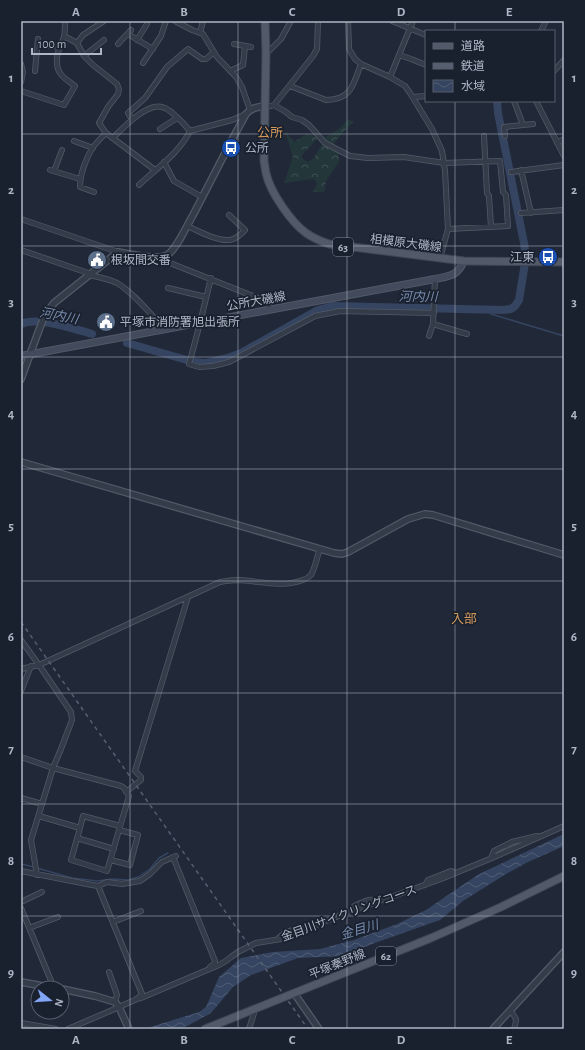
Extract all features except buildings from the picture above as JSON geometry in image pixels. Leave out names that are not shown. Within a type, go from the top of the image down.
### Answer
[{"type":"main road","name":"相模原大磯線","points":[[265,21],[266,53],[264,161],[266,173],[276,198],[294,222],[305,232],[328,244],[464,261],[564,262]]},
{"type":"main road","name":"公所大磯線","points":[[21,356],[435,279],[459,272],[464,261]]},
{"type":"main road","name":"平塚秦野線","points":[[205,1029],[446,932],[564,876]]},
{"type":"street","points":[[21,91],[64,105],[75,86],[61,75],[57,67],[56,56],[64,36],[65,21]]},
{"type":"street","points":[[76,43],[83,35],[104,21]]},
{"type":"street","points":[[143,63],[162,36],[166,21]]},
{"type":"street","points":[[163,257],[172,250],[187,226],[248,112],[242,87],[236,77],[214,52],[203,34],[175,21]]},
{"type":"street","points":[[200,33],[203,21]]},
{"type":"street","points":[[266,53],[281,39],[290,21]]},
{"type":"street","points":[[274,105],[313,56],[316,49],[318,21]]},
{"type":"street","points":[[348,21],[349,49],[354,59],[405,86],[432,129],[442,151],[448,229],[440,258]]},
{"type":"street","points":[[392,21],[425,35]]},
{"type":"street","points":[[390,77],[413,21]]},
{"type":"street","points":[[542,30],[546,21]]},
{"type":"street","points":[[137,40],[147,24]]},
{"type":"street","points":[[118,44],[129,32],[137,40],[153,49]]},
{"type":"street","points":[[64,36],[76,43],[84,56],[117,84],[119,89],[118,94],[108,107],[99,123],[106,133],[155,170]]},
{"type":"street","points":[[84,56],[101,45],[104,40]]},
{"type":"street","points":[[35,71],[38,42],[60,47]]},
{"type":"street","points":[[230,71],[243,65],[248,46],[234,44]]},
{"type":"street","points":[[132,119],[128,113],[145,98],[167,67],[188,49],[202,59],[206,59],[214,52]]},
{"type":"street","points":[[398,55],[425,66]]},
{"type":"street","points":[[555,70],[564,60]]},
{"type":"street","points":[[21,64],[23,72],[21,82]]},
{"type":"street","points":[[290,86],[326,100],[332,100],[345,96],[349,93],[361,64]]},
{"type":"street","points":[[413,97],[425,96]]},
{"type":"street","points":[[514,102],[523,125]]},
{"type":"street","points":[[536,102],[564,156]]},
{"type":"street","points":[[140,185],[179,148],[190,131],[232,120],[248,112],[265,106],[274,105],[292,117],[302,120],[309,125],[325,143],[350,156],[368,158],[404,157],[444,163],[500,160],[503,192],[506,195],[508,226],[448,229]]},
{"type":"street","points":[[113,138],[132,119],[156,107],[162,107],[170,111],[190,131]]},
{"type":"street","points":[[160,129],[177,118]]},
{"type":"street","points":[[505,136],[504,127],[533,124]]},
{"type":"street","points":[[94,192],[80,187],[80,179],[87,158],[93,148],[106,133]]},
{"type":"street","points":[[484,136],[487,193],[489,196],[491,227]]},
{"type":"street","points":[[557,143],[564,139]]},
{"type":"street","points":[[74,141],[93,148]]},
{"type":"street","points":[[62,150],[52,171],[80,179]]},
{"type":"street","points":[[164,162],[174,181],[202,197]]},
{"type":"street","points":[[501,173],[564,165]]},
{"type":"street","points":[[521,170],[531,213]]},
{"type":"street","points":[[520,213],[564,210]]},
{"type":"street","points":[[187,226],[215,238],[230,241],[242,234],[245,230],[229,215]]},
{"type":"street","points":[[21,219],[118,252],[163,257],[170,263],[211,278],[268,302],[270,309]]},
{"type":"street","points":[[21,250],[117,283],[141,304],[165,329]]},
{"type":"street","points":[[21,379],[40,326],[54,303],[118,252]]},
{"type":"street","points":[[211,278],[199,330],[189,364],[200,367],[213,366],[229,362],[316,316],[326,313],[340,310],[434,310]]},
{"type":"street","points":[[429,336],[433,324],[435,279]]},
{"type":"street","points":[[168,288],[206,297]]},
{"type":"street","points":[[433,324],[467,334]]},
{"type":"street","points":[[21,462],[334,553],[342,554],[348,552],[408,519],[425,514],[564,555]]},
{"type":"street","points":[[21,669],[39,665],[220,582],[238,580],[290,584],[301,580],[312,574],[320,549]]},
{"type":"street","points":[[126,792],[141,780],[141,777],[136,771],[188,597]]},
{"type":"street","points":[[21,640],[71,712],[72,720],[62,749],[53,768],[31,840],[37,875]]},
{"type":"street","points":[[21,692],[31,666]]},
{"type":"street","points":[[21,757],[53,768],[124,788],[129,796],[120,828],[114,849],[111,860],[107,871],[71,860],[83,816],[120,828],[138,835],[130,865],[111,860]]},
{"type":"street","points":[[21,798],[42,804]]},
{"type":"street","points":[[39,816],[80,828]]},
{"type":"street","name":"金目川サイクリングコース","points":[[120,1008],[136,999],[169,987],[226,961],[238,952],[256,943],[278,939],[280,936],[290,931],[300,928],[305,929],[352,911],[354,906],[372,899],[378,902],[426,885],[428,880],[439,875],[451,871],[455,873],[491,858],[494,852],[512,842],[535,836],[541,836],[564,826]]},
{"type":"street","points":[[77,838],[114,849]]},
{"type":"street","points":[[21,871],[98,886],[107,882],[122,884],[140,881],[150,874],[162,862],[174,856],[215,961],[215,964],[204,971]]},
{"type":"street","points":[[98,886],[142,994],[136,999]]},
{"type":"street","points":[[21,902],[42,892]]},
{"type":"street","points":[[21,908],[51,980]]},
{"type":"street","points":[[113,922],[141,911]]},
{"type":"street","points":[[30,928],[58,917]]},
{"type":"street","points":[[493,1029],[564,952]]},
{"type":"street","points":[[109,972],[117,995],[115,1002]]},
{"type":"street","points":[[70,991],[95,996],[115,1002],[120,1008],[129,1029]]},
{"type":"street","points":[[294,993],[320,1029]]},
{"type":"street","points":[[68,1029],[120,1008]]},
{"type":"street","points":[[249,1029],[255,1010]]},
{"type":"street","points":[[510,1011],[515,1016],[516,1020],[514,1029]]},
{"type":"street","points":[[21,1023],[56,1029]]},
{"type":"green space","points":[[348,119],[353,122],[334,144],[339,153],[339,162],[326,181],[324,192],[312,192],[317,185],[316,181],[313,179],[284,183],[293,157],[285,131],[294,142],[307,134],[314,136],[317,139],[301,156],[308,162],[314,158],[326,137],[338,130]]},
{"type":"water","points":[[564,834],[564,846],[528,862],[506,874],[463,901],[440,920],[343,956],[298,958],[251,975],[233,987],[211,1013],[189,1025],[179,1029],[144,1029],[199,1012],[206,1007],[219,977],[241,958],[273,952],[320,949],[354,940],[397,924],[426,910],[479,874]]},
{"type":"waterway","name":"河内川","points":[[127,343],[194,362],[206,363],[228,358],[241,353],[318,310],[333,306],[511,309],[519,300],[526,257],[497,102]]},
{"type":"waterway","points":[[489,310],[491,314],[564,336]]},
{"type":"waterway","name":"河内川","points":[[21,324],[37,321],[46,322],[92,334]]},
{"type":"waterway","points":[[37,868],[72,878],[97,881],[112,879],[128,880],[138,877],[150,869],[159,858],[168,853]]},
{"type":"waterway","points":[[21,864],[34,867]]},
{"type":"railway","points":[[21,622],[308,1029]]},
{"type":"place","name":"公所","points":[[231,148]]},
{"type":"place","name":"江東","points":[[548,257]]},
{"type":"place","name":"根坂間交番","points":[[97,260]]},
{"type":"place","name":"平塚市消防署旭出張所","points":[[106,322]]},
{"type":"district","name":"公所","points":[[270,132]]},
{"type":"district","name":"入部","points":[[464,618]]},
{"type":"water label","name":"金目川","points":[[359,929]]}]
